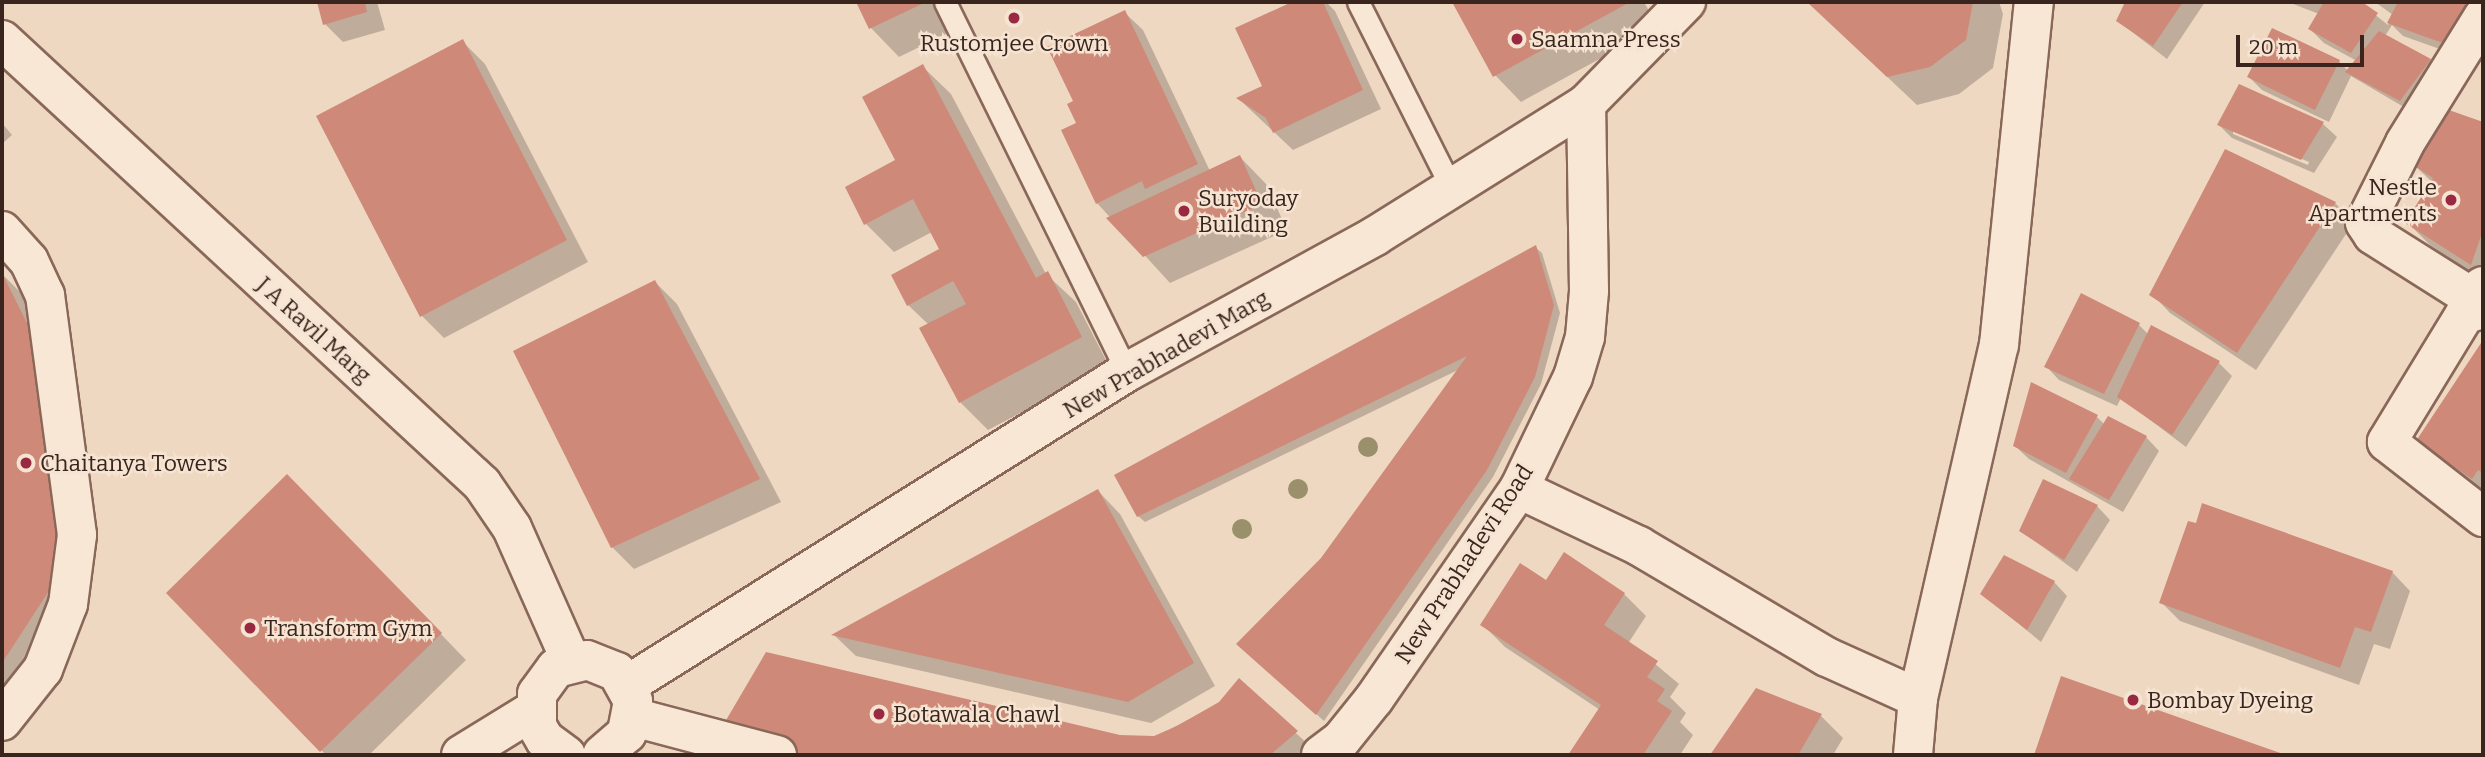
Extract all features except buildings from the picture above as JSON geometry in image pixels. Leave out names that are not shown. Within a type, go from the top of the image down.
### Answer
[{"type":"street","points":[[1913,755],[1918,698],[1999,345],[2034,2]]},
{"type":"street","name":"New Prabhadevi Marg","points":[[602,755],[622,739],[630,701],[1127,372],[1375,236],[1450,186],[1586,104],[1670,8]]},
{"type":"street","points":[[2483,16],[2405,143],[2365,223],[2373,235],[2463,292],[2473,293],[2483,286]]},
{"type":"street","name":"J A Ravil Marg","points":[[2,40],[482,484],[512,528],[571,661]]},
{"type":"street","name":"New Prabhadevi Road","points":[[1321,755],[1341,740],[1374,699],[1519,489],[1573,377],[1585,337],[1589,291],[1586,104]]},
{"type":"street","points":[[2,231],[29,261],[45,295],[77,535],[68,604],[43,669],[2,721]]},
{"type":"street","points":[[2483,309],[2465,314],[2387,442],[2483,517]]},
{"type":"street","points":[[1519,489],[1639,546],[1827,657],[1918,698]]},
{"type":"street","points":[[558,754],[537,726],[534,710],[544,679],[571,661],[603,663],[630,701],[777,755]]},
{"type":"street","points":[[461,755],[534,710]]},
{"type":"lane","points":[[945,2],[1127,372]]},
{"type":"lane","points":[[1358,2],[1450,186]]},
{"type":"place","name":"Rustomjee Crown","points":[[1014,18]]},
{"type":"place","name":"Saamna Press","points":[[1517,39]]},
{"type":"place","name":"Nestle Apartments","points":[[2451,200]]},
{"type":"place","name":"Suryoday Building","points":[[1184,211]]},
{"type":"place","name":"Chaitanya Towers","points":[[26,463]]},
{"type":"place","name":"Transform Gym","points":[[250,628]]},
{"type":"place","name":"Bombay Dyeing","points":[[2133,700]]},
{"type":"place","name":"Botawala Chawl","points":[[879,714]]}]
